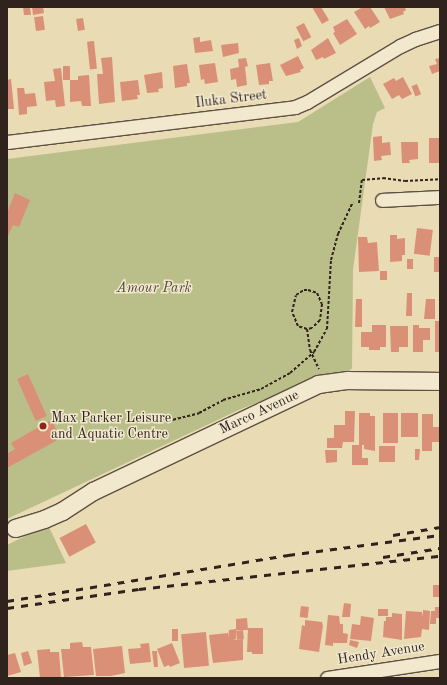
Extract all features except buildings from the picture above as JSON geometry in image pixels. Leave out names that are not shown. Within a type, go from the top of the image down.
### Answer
[{"type":"street","name":"Iluka Street","points":[[7,142],[295,107],[307,102],[400,46],[415,39],[440,31]]},
{"type":"street","points":[[382,200],[440,197]]},
{"type":"street","name":"Marco Avenue","points":[[11,530],[44,519],[62,511],[90,492],[318,384],[348,380],[440,382]]},
{"type":"street","name":"Hendy Avenue","points":[[327,678],[440,660]]},
{"type":"path","points":[[359,203],[362,180],[383,178],[405,181],[440,179]]},
{"type":"path","points":[[168,421],[199,413],[223,400],[261,389],[290,373],[312,354],[328,329],[331,260],[338,234],[352,202]]},
{"type":"path","points":[[308,290],[316,293],[322,309],[320,320],[316,325],[307,329],[302,328],[295,322],[292,306],[296,295],[300,292],[308,290]]},
{"type":"path","points":[[307,329],[308,345],[319,369]]},
{"type":"green space","name":"Amour Park","points":[[370,77],[385,108],[377,112],[373,124],[353,270],[352,369],[323,377],[241,409],[7,519],[7,159],[298,122]]},
{"type":"green space","points":[[48,525],[66,563],[7,571],[7,545]]},
{"type":"railway","points":[[393,535],[440,527]]},
{"type":"railway","points":[[7,601],[288,555],[440,535]]},
{"type":"railway","points":[[383,557],[440,548]]},
{"type":"railway","points":[[7,608],[139,589],[440,556]]},
{"type":"place","name":"Max Parker Leisure and Aquatic Centre","points":[[43,426]]}]
